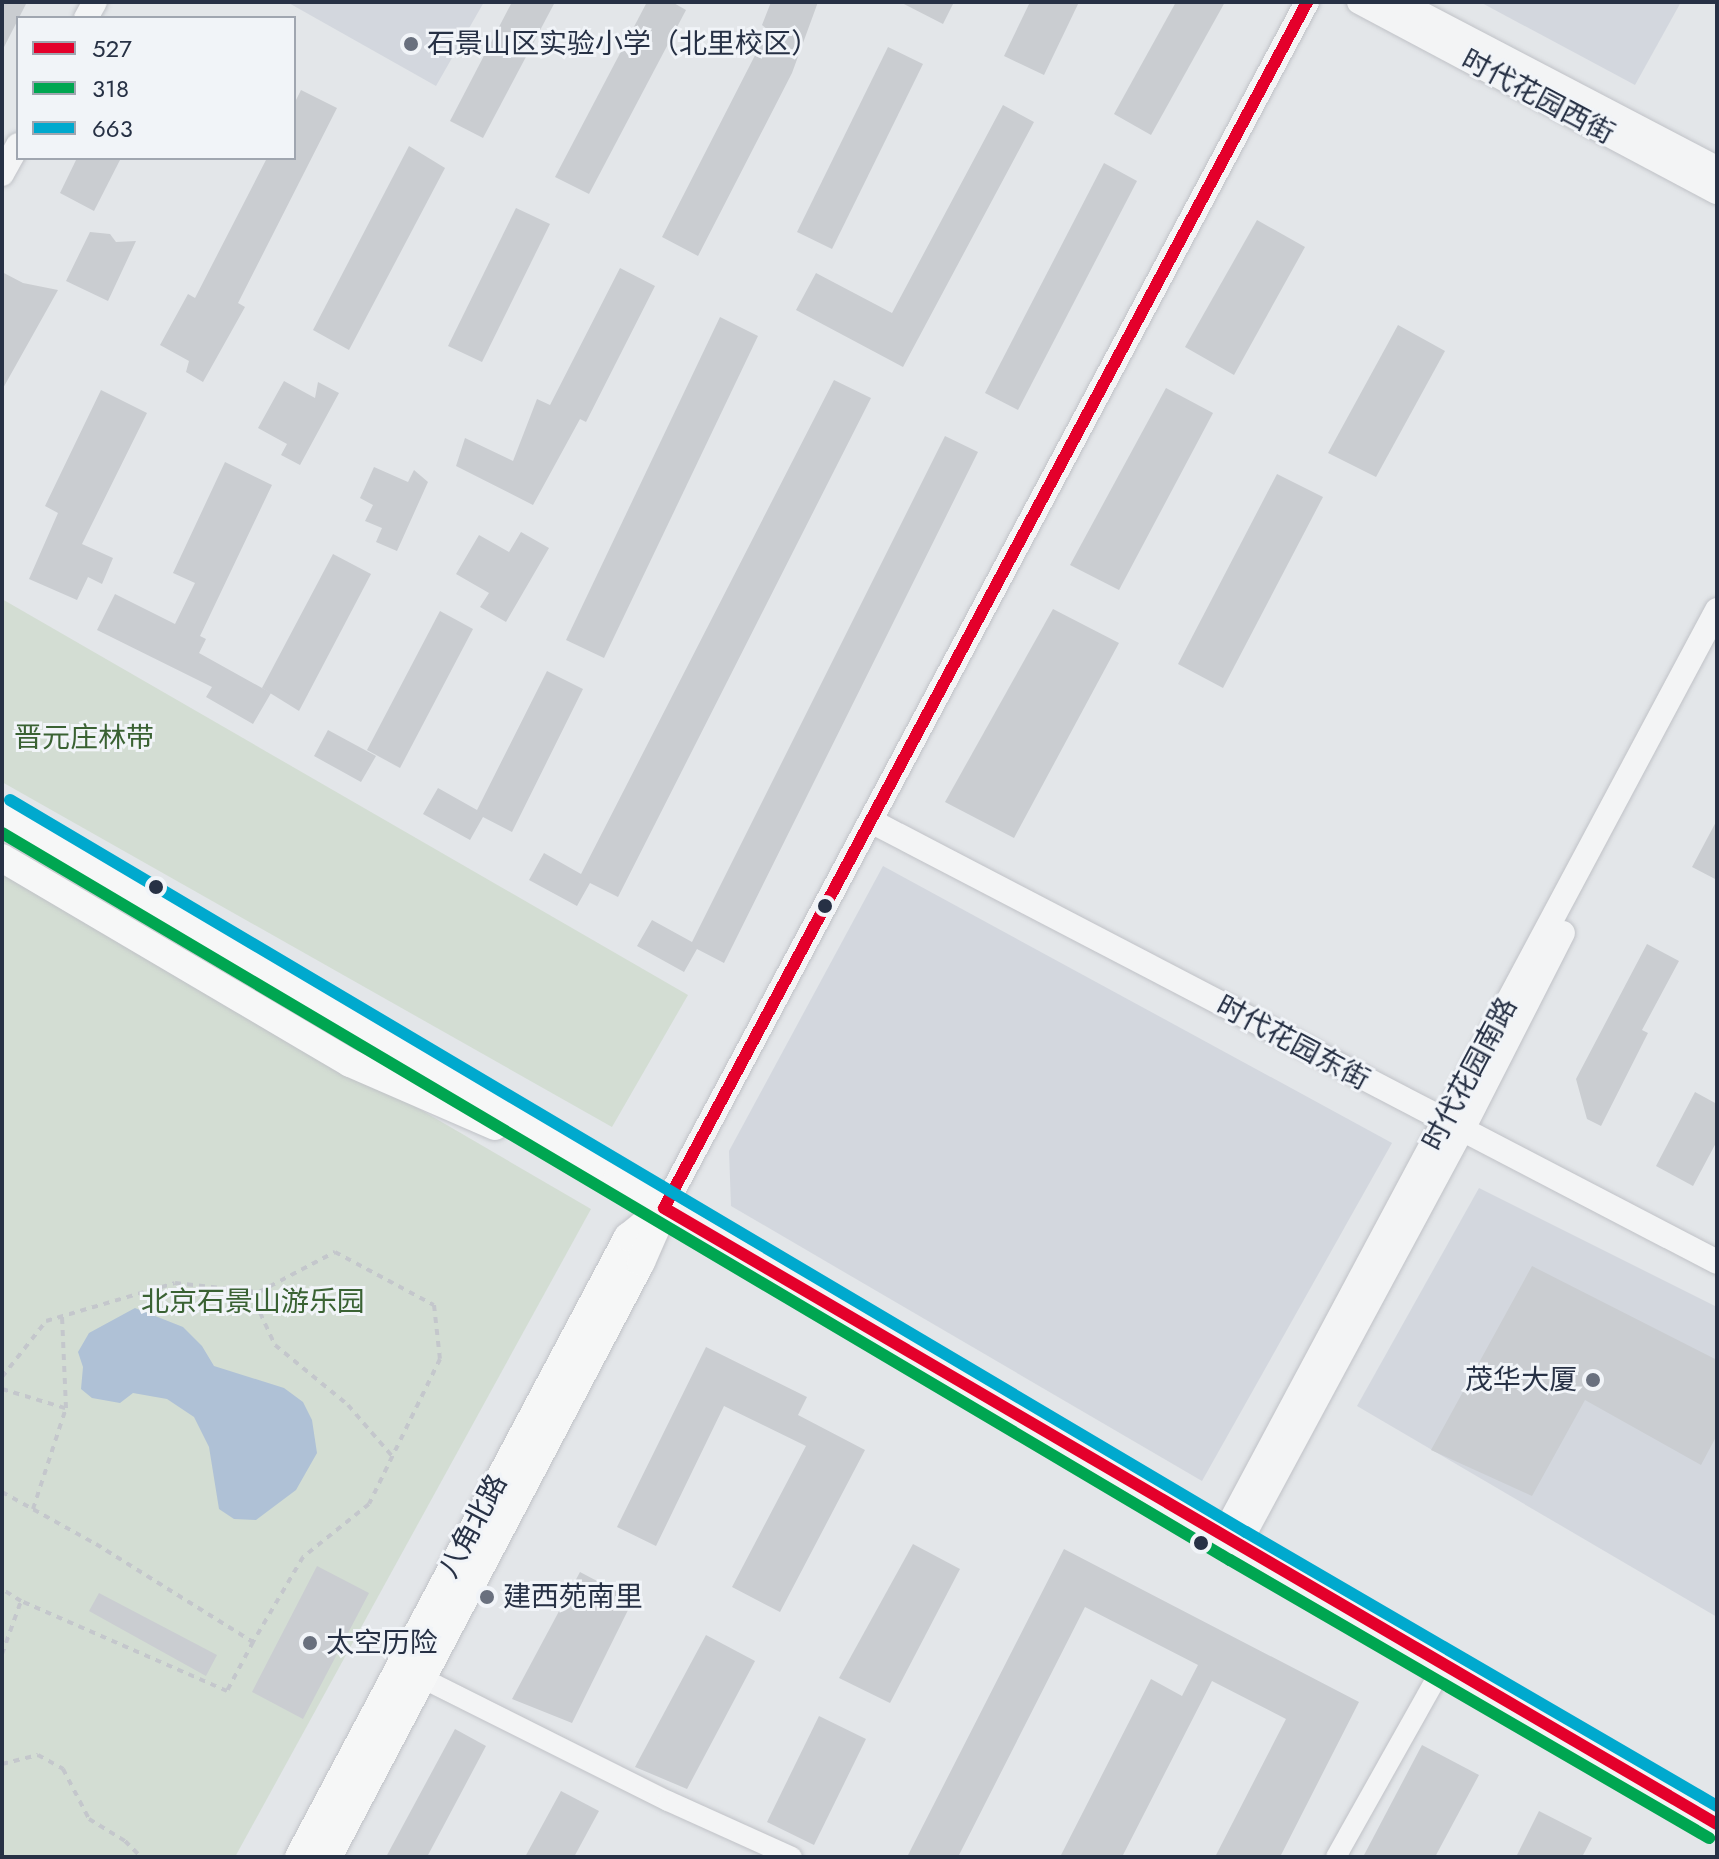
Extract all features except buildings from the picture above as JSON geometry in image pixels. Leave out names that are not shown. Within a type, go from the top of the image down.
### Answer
[{"type":"main road","points":[[2,814],[604,1168],[664,1208]]},
{"type":"main road","points":[[2,837],[605,1190],[664,1208]]},
{"type":"main road","points":[[2,858],[350,1063],[495,1126]]},
{"type":"main road","name":"八角北路","points":[[328,1857],[641,1262],[664,1208]]},
{"type":"main road","name":"八角北路","points":[[299,1857],[628,1237],[664,1208]]},
{"type":"street","name":"八角北路","points":[[664,1208],[1307,2]]},
{"type":"street","name":"时代花园西街","points":[[1359,2],[1717,192]]},
{"type":"street","name":"时代花园西街","points":[[1399,2],[1717,168]]},
{"type":"street","points":[[2,174],[16,149]]},
{"type":"street","name":"时代花园南路","points":[[1454,1125],[1717,610]]},
{"type":"street","name":"时代花园南路","points":[[1230,1541],[1717,637]]},
{"type":"street","name":"时代花园东街","points":[[871,821],[1717,1262]]},
{"type":"street","points":[[664,1208],[1717,1824]]},
{"type":"street","points":[[1336,1857],[1445,1663]]},
{"type":"street","points":[[422,1678],[668,1801],[792,1857]]},
{"type":"path","points":[[2,1377],[46,1321],[175,1283],[259,1292],[335,1252],[434,1305],[440,1359],[369,1504],[303,1557],[227,1691],[21,1601],[2,1589]]},
{"type":"path","points":[[250,1291],[275,1345],[348,1405],[392,1457]]},
{"type":"path","points":[[33,1510],[66,1408],[62,1317]]},
{"type":"path","points":[[2,1389],[66,1408]]},
{"type":"path","points":[[2,1492],[253,1642]]},
{"type":"path","points":[[2,1654],[21,1601]]},
{"type":"path","points":[[2,1764],[38,1755],[63,1769],[89,1819],[125,1841],[141,1857]]},
{"type":"shaded area","name":"石景山区实验小学（北里校区）","points":[[287,2],[484,2],[436,86]]},
{"type":"shaded area","points":[[1480,2],[1681,2],[1635,85]]},
{"type":"shaded area","points":[[883,866],[1392,1143],[1202,1481],[731,1206],[729,1151]]},
{"type":"shaded area","points":[[1479,1188],[1717,1307],[1717,1617],[1357,1406]]},
{"type":"green space","name":"晋元庄林带","points":[[2,599],[688,995],[612,1127],[2,782]]},
{"type":"green space","name":"北京石景山游乐园","points":[[2,866],[591,1209],[235,1857],[2,1857]]},
{"type":"water","points":[[135,1308],[183,1327],[202,1346],[214,1366],[284,1388],[303,1402],[312,1420],[317,1453],[296,1490],[256,1520],[234,1519],[219,1509],[209,1447],[194,1417],[167,1399],[133,1393],[120,1403],[92,1398],[81,1389],[83,1367],[78,1352],[89,1333]]},
{"type":"transit line","name":"527","points":[[664,1208],[1307,2]]},
{"type":"transit line","name":"663","points":[[10,800],[1246,1532],[1717,1806]]},
{"type":"transit line","name":"318","points":[[2,833],[1230,1560],[1709,1838]]},
{"type":"transit line","name":"527","points":[[664,1208],[1717,1824]]},
{"type":"place","name":"石景山区实验小学（北里校区）","points":[[411,44]]},
{"type":"place","name":"茂华大厦","points":[[1593,1380]]},
{"type":"place","name":"建西苑南里","points":[[487,1597]]},
{"type":"place","name":"太空历险","points":[[310,1643]]}]
